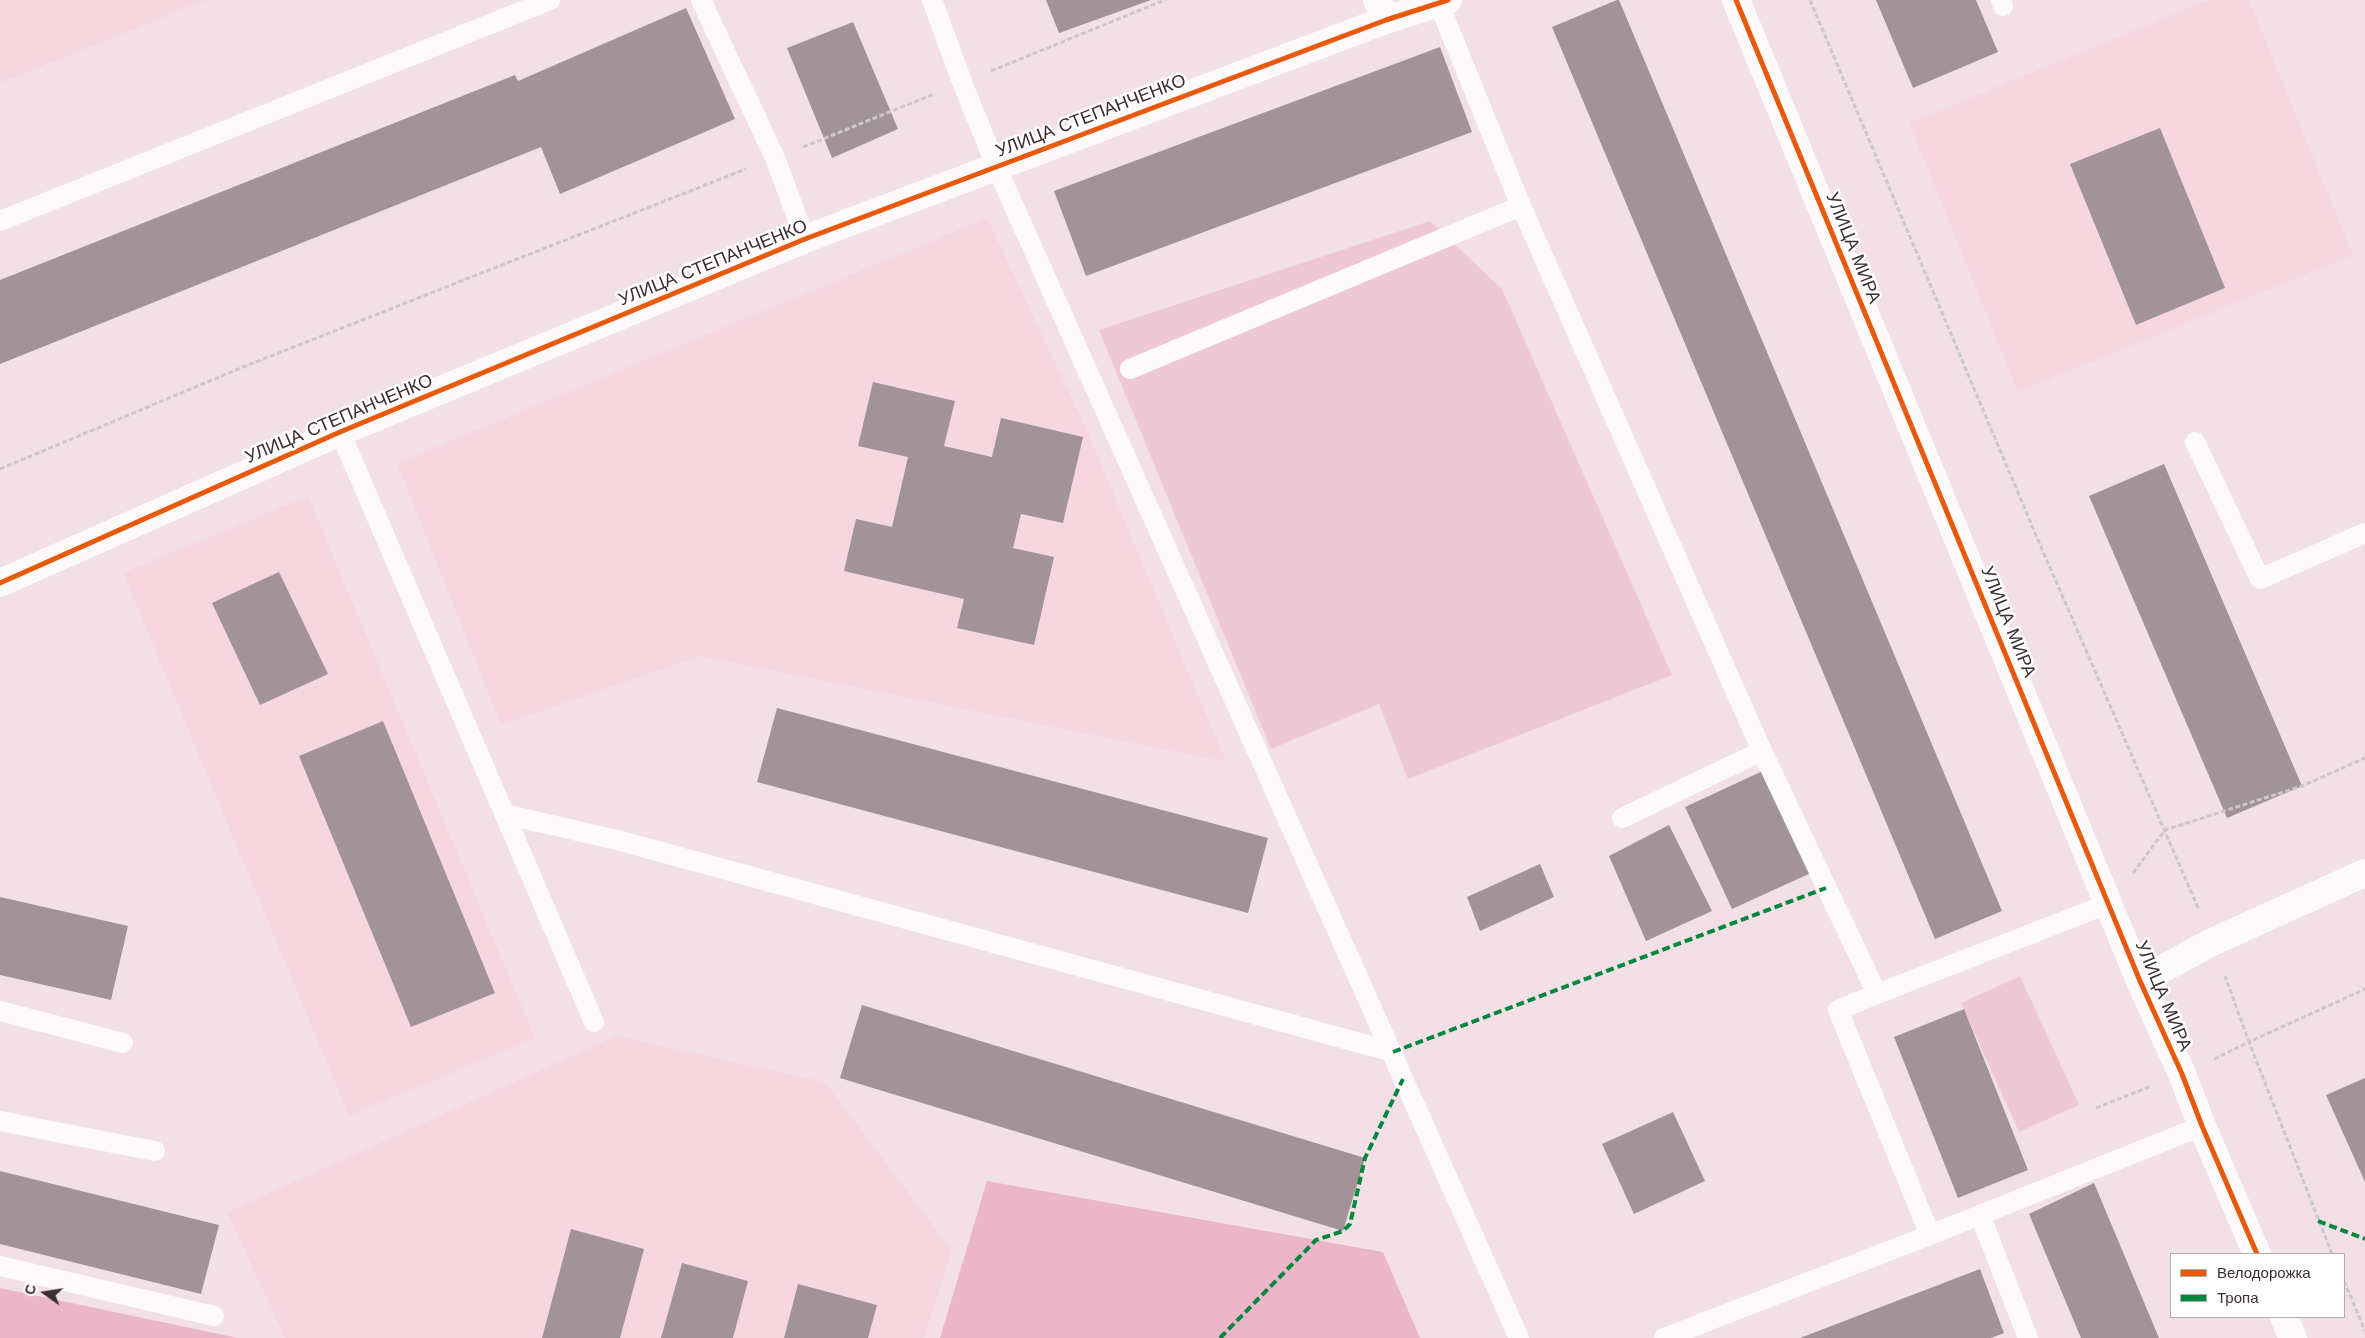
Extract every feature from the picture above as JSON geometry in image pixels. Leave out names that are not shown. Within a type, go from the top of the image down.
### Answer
[{"type":"street","name":"УЛИЦА МИРА","points":[[1736,0],[2110,903],[2140,981],[2182,1074],[2202,1126],[2257,1253]]},
{"type":"street","name":"УЛИЦА СТЕПАНЧЕНКО","points":[[0,583],[340,432],[805,239],[996,166],[1382,10],[1444,2]]},
{"type":"street","points":[[2140,981],[2212,942],[2365,873]]},
{"type":"street","points":[[2284,1318],[2293,1338]]},
{"type":"lane","points":[[0,221],[550,0]]},
{"type":"lane","points":[[701,0],[775,158],[805,239]]},
{"type":"lane","points":[[932,0],[962,82],[996,166],[1519,1338]]},
{"type":"lane","points":[[1444,2],[1521,206],[1762,751],[1877,994]]},
{"type":"lane","points":[[1130,369],[1521,206]]},
{"type":"lane","points":[[340,432],[594,1022]]},
{"type":"lane","points":[[2195,442],[2260,579],[2365,533]]},
{"type":"lane","points":[[1622,818],[1762,751]]},
{"type":"lane","points":[[504,814],[617,840],[1393,1052]]},
{"type":"lane","points":[[1930,1235],[1838,1010],[2110,903]]},
{"type":"lane","points":[[0,1010],[123,1043]]},
{"type":"lane","points":[[0,1121],[155,1151]]},
{"type":"lane","points":[[1664,1338],[1930,1235],[2202,1126]]},
{"type":"lane","points":[[1980,1215],[2028,1338]]},
{"type":"lane","points":[[0,1266],[214,1316]]},
{"type":"path","points":[[0,469],[243,367],[775,158],[1165,0]]},
{"type":"path","points":[[1810,0],[2038,540],[2212,942],[2332,1253]]},
{"type":"path","points":[[2110,903],[2165,830],[2302,786],[2365,758]]},
{"type":"path","points":[[2096,1108],[2182,1074],[2365,989]]},
{"type":"path","points":[[2345,1283],[2365,1330]]},
{"type":"shaded area","points":[[0,0],[206,0],[0,83]]},
{"type":"shaded area","points":[[2208,0],[2249,0],[2353,255],[2018,392],[1909,123]]},
{"type":"shaded area","points":[[987,218],[1085,426],[1226,762],[700,656],[501,725],[397,463]]},
{"type":"shaded area","points":[[1430,221],[1502,289],[1672,675],[1408,779],[1379,704],[1271,749],[1099,330]]},
{"type":"shaded area","points":[[308,496],[535,1038],[349,1116],[123,573]]},
{"type":"shaded area","points":[[2020,976],[2079,1105],[2019,1132],[1961,1003]]},
{"type":"shaded area","points":[[616,1036],[825,1082],[952,1251],[924,1338],[285,1338],[227,1212]]},
{"type":"shaded area","points":[[987,1181],[1383,1252],[1420,1338],[940,1338]]},
{"type":"shaded area","points":[[0,1288],[238,1338],[0,1338]]},
{"type":"building","points":[[1046,0],[1151,0],[1059,33]]},
{"type":"building","points":[[1619,0],[2002,911],[1935,939],[1552,27]]},
{"type":"building","points":[[1876,0],[1976,0],[1998,52],[1913,88]]},
{"type":"building","points":[[686,8],[735,119],[560,194],[541,147],[0,364],[0,280],[515,75],[518,81]]},
{"type":"building","points":[[853,22],[898,129],[832,158],[787,48]]},
{"type":"building","points":[[1440,47],[1472,132],[1086,276],[1054,191]]},
{"type":"building","points":[[2160,128],[2225,288],[2136,325],[2070,164]]},
{"type":"building","points":[[873,382],[955,401],[944,446],[992,457],[1001,418],[1083,437],[1063,523],[1021,514],[1013,548],[1054,557],[1034,645],[957,628],[964,599],[844,571],[856,519],[892,527],[908,457],[858,446]]},
{"type":"building","points":[[2164,464],[2302,786],[2227,818],[2089,496]]},
{"type":"building","points":[[279,572],[328,674],[260,705],[212,603]]},
{"type":"building","points":[[777,708],[1268,838],[1248,913],[757,782]]},
{"type":"building","points":[[383,721],[495,993],[411,1027],[299,756]]},
{"type":"building","points":[[1767,769],[1811,873],[1732,909],[1685,807]]},
{"type":"building","points":[[1669,825],[1712,911],[1646,941],[1609,856]]},
{"type":"building","points":[[1540,864],[1554,897],[1480,931],[1467,897]]},
{"type":"building","points":[[0,897],[128,926],[111,1000],[0,975]]},
{"type":"building","points":[[862,1005],[1365,1158],[1343,1231],[840,1078]]},
{"type":"building","points":[[1964,1009],[2028,1170],[1958,1198],[1894,1037]]},
{"type":"building","points":[[2365,1078],[2365,1182],[2326,1095]]},
{"type":"building","points":[[1673,1112],[1705,1181],[1634,1214],[1602,1144]]},
{"type":"building","points":[[0,1171],[219,1225],[201,1294],[0,1244]]},
{"type":"building","points":[[2094,1183],[2159,1338],[2081,1338],[2029,1214]]},
{"type":"building","points":[[571,1229],[644,1249],[620,1338],[542,1338]]},
{"type":"building","points":[[682,1263],[748,1281],[733,1338],[661,1338]]},
{"type":"building","points":[[1980,1269],[2004,1333],[1991,1338],[1800,1338]]},
{"type":"building","points":[[798,1284],[877,1305],[868,1338],[784,1338]]},
{"type":"marked path","points":[[1393,1052],[1826,888]]},
{"type":"marked path","points":[[1220,1338],[1316,1240],[1343,1231],[1350,1224],[1365,1158],[1403,1079]]},
{"type":"marked path","points":[[2318,1221],[2365,1239]]},
{"type":"cycle path","points":[[0,583],[340,432],[805,239],[1386,20],[1448,0]]},
{"type":"cycle path","points":[[1736,0],[2140,981],[2182,1074],[2202,1126],[2257,1253]]}]
